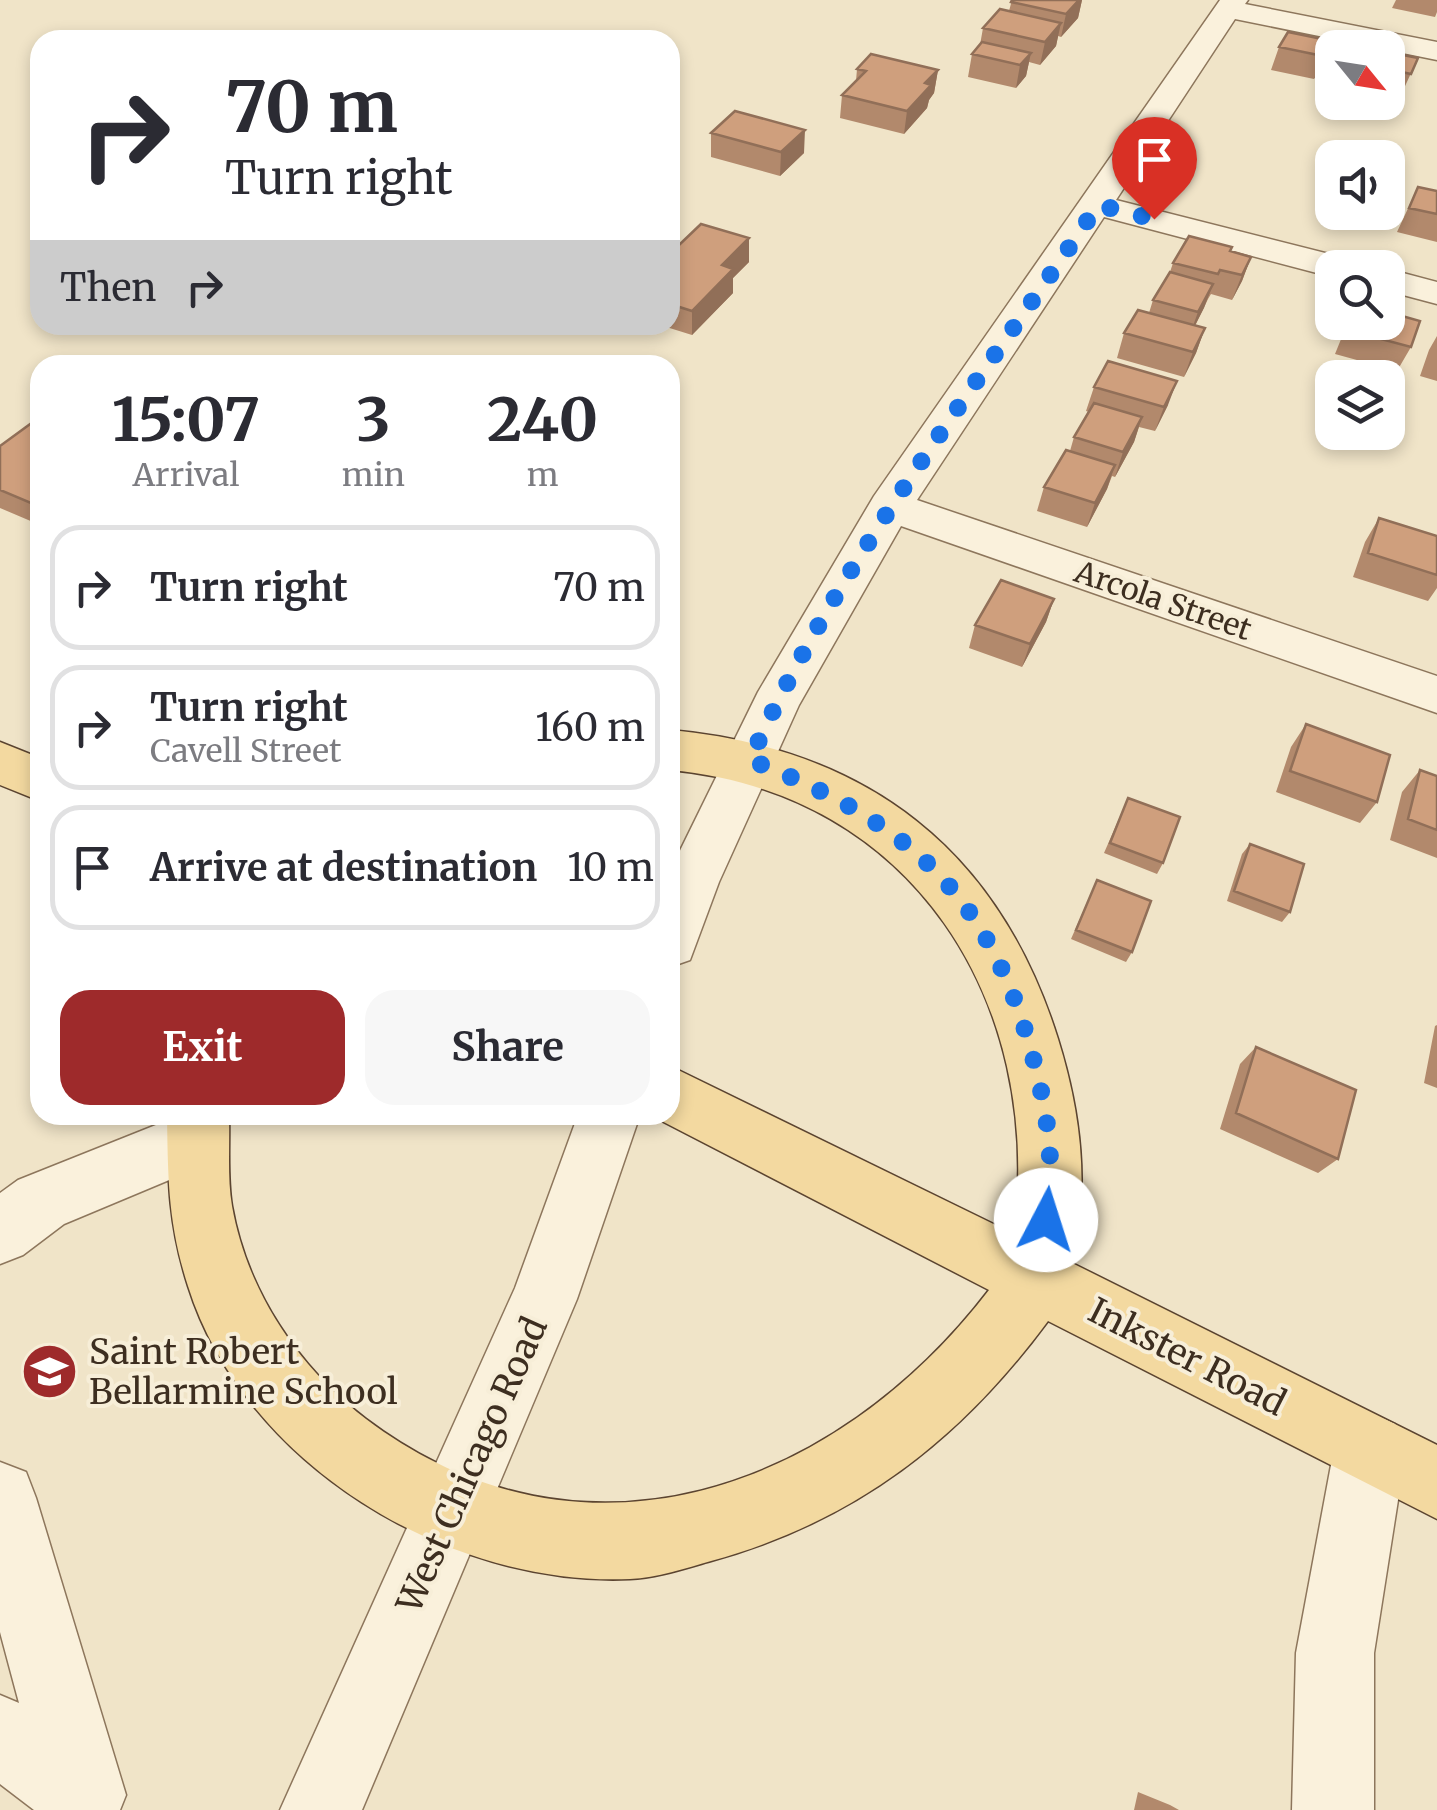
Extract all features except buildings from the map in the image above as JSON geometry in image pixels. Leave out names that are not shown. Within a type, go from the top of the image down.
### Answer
[{"type":"main road","points":[[197,1127],[201,1220],[225,1301],[249,1348],[280,1390],[351,1458],[452,1512],[546,1537],[632,1542],[703,1527],[770,1505],[855,1462],[929,1408],[990,1345],[1036,1280],[1052,1190],[1047,1108],[1018,1003],[987,937],[935,870],[883,824],[820,788],[750,760],[680,751]]},
{"type":"main road","points":[[0,762],[30,776]]},
{"type":"main road","name":"Inkster Road","points":[[680,1099],[1437,1482]]},
{"type":"street","points":[[680,915],[774,705],[889,506],[1098,205],[1231,4],[1437,51]]},
{"type":"street","points":[[1098,205],[1315,261]]},
{"type":"street","points":[[1405,284],[1437,292]]},
{"type":"street","name":"Arcola Street","points":[[889,506],[1437,695]]},
{"type":"street","name":"West Chicago Road","points":[[321,1810],[544,1299],[605,1125]]},
{"type":"street","points":[[0,1232],[42,1202],[197,1127]]},
{"type":"street","points":[[1334,1810],[1335,1653],[1370,1449]]},
{"type":"street","points":[[0,1498],[80,1802]]},
{"type":"street","points":[[0,1736],[80,1802]]},
{"type":"place","name":"Saint Robert Bellarmine School","points":[[50,1372]]},
{"type":"route","points":[[1046,1220],[1052,1190],[1047,1108],[1018,1003],[987,937],[935,870],[883,824],[820,788],[750,760],[774,705],[889,506],[1098,205],[1154,219]]}]
